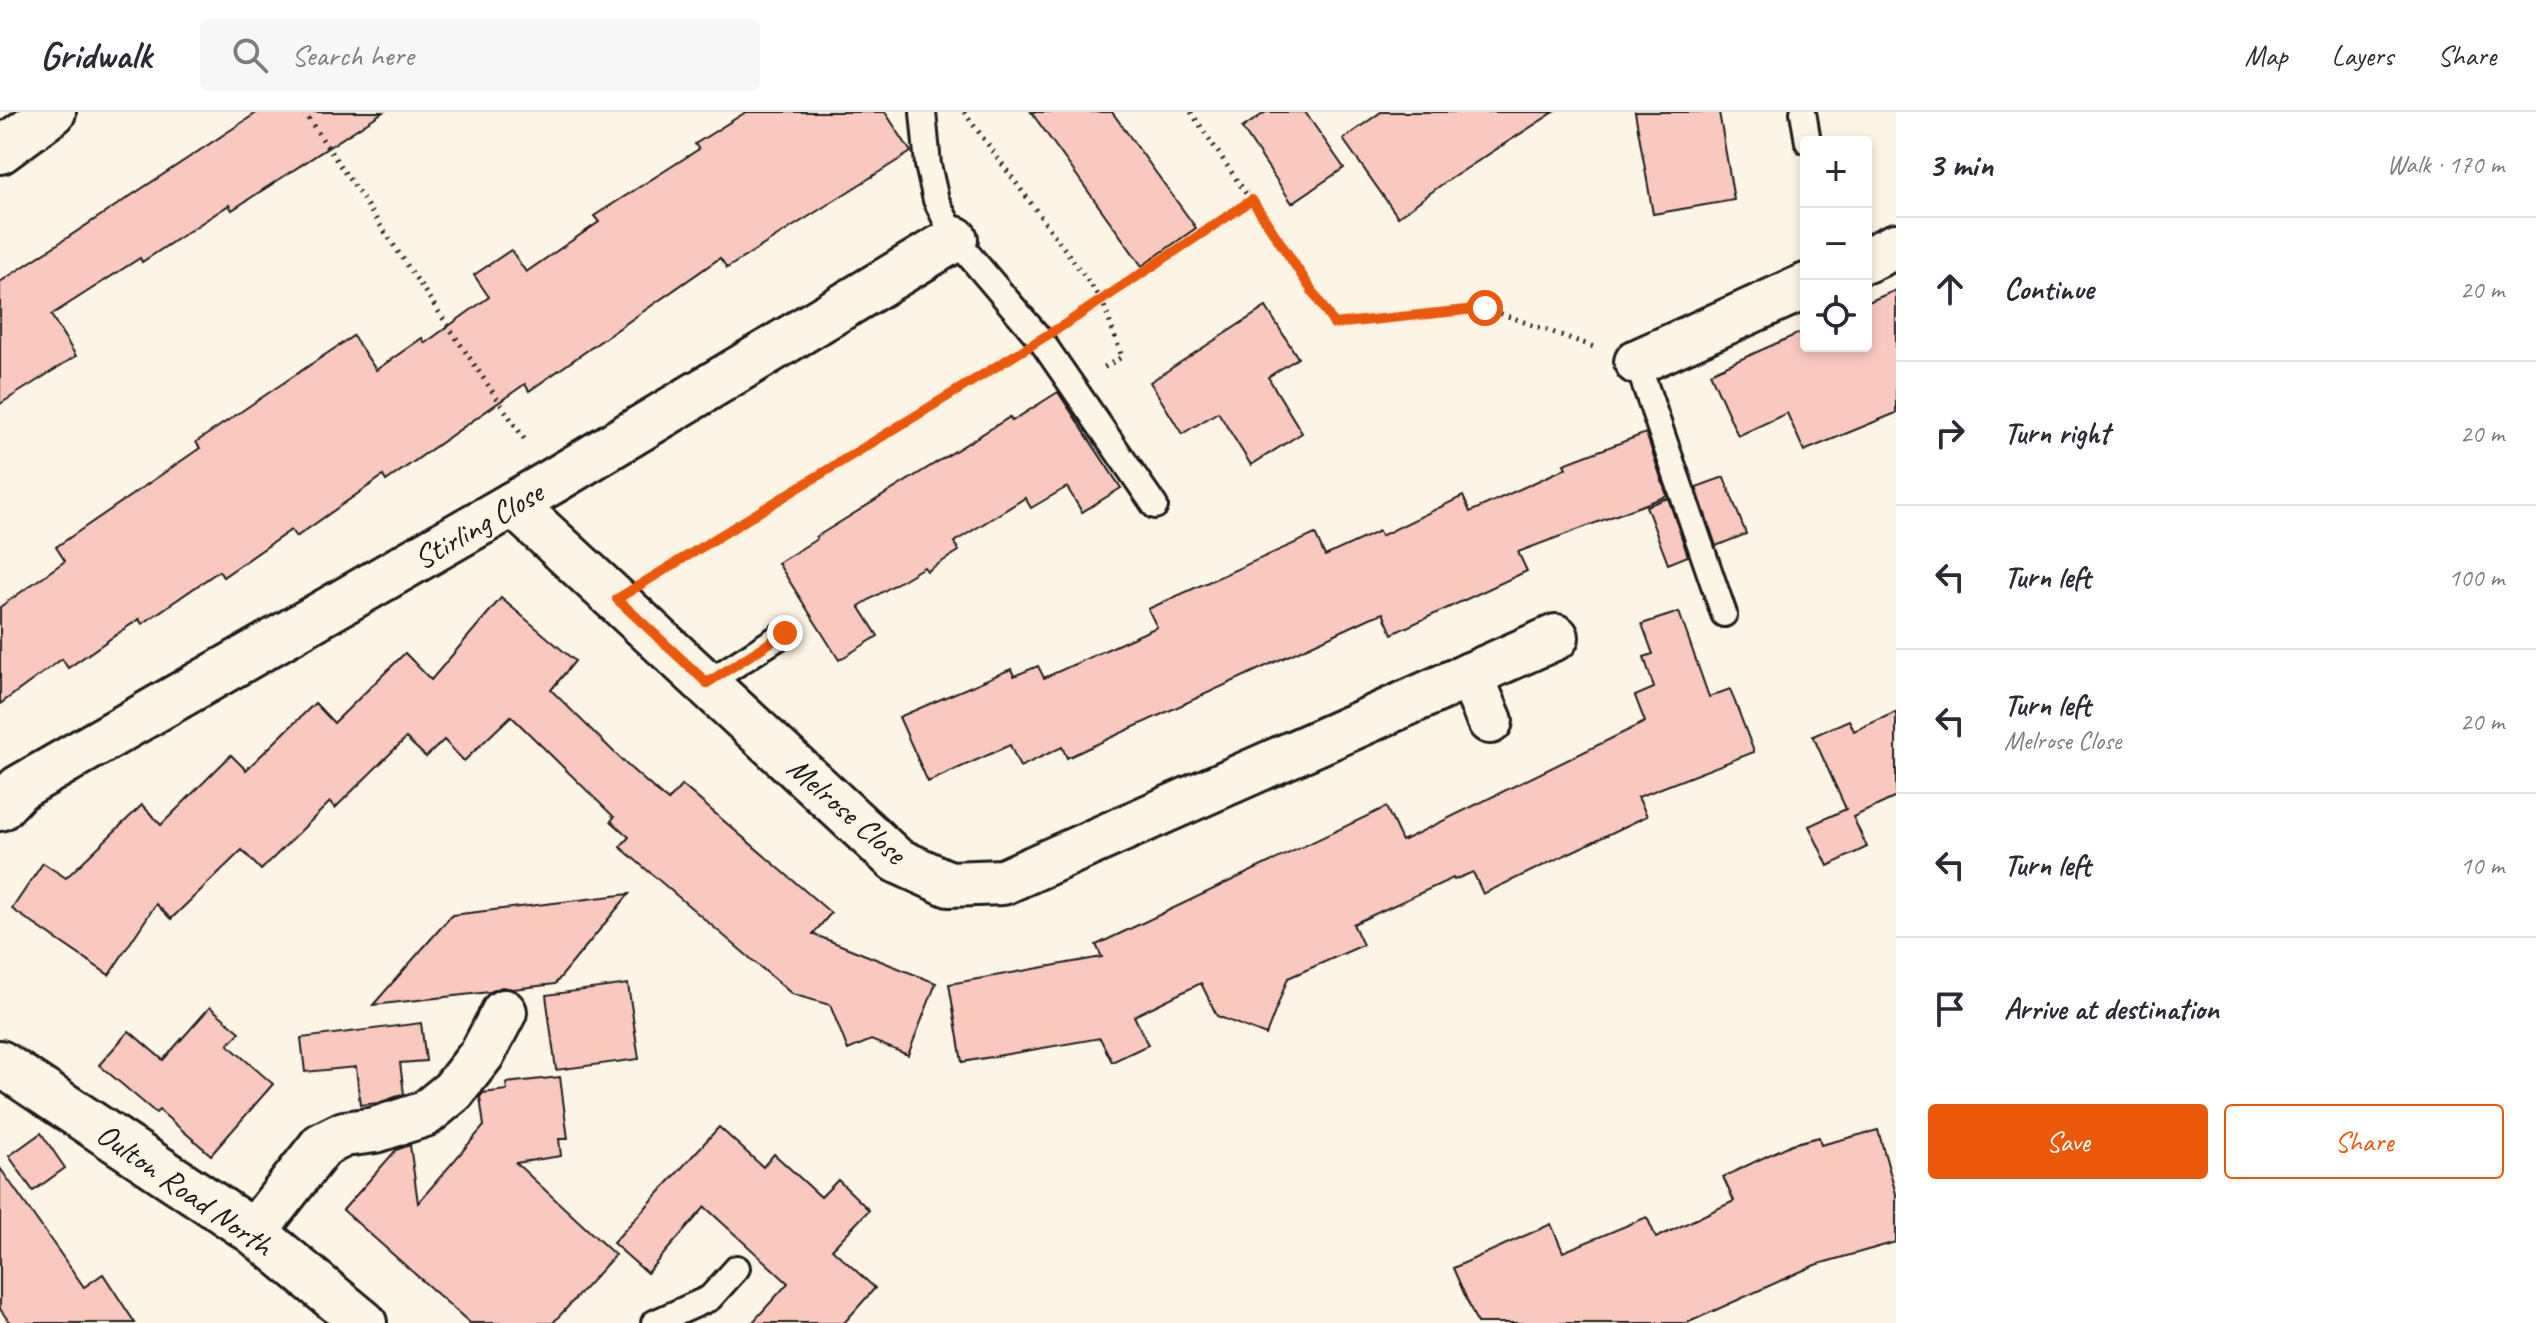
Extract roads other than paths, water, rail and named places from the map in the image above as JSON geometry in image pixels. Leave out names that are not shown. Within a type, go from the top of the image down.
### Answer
[{"type":"street","points":[[0,151],[53,112]]},
{"type":"street","name":"Stirling Close","points":[[0,808],[19,788],[553,481],[955,239]]},
{"type":"street","points":[[1872,257],[1896,246]]},
{"type":"street","points":[[1637,362],[1800,289]]},
{"type":"street","name":"Melrose Close","points":[[513,504],[896,860],[949,884],[1003,882],[1556,637]]},
{"type":"street","points":[[1470,675],[1490,721]]},
{"type":"street","points":[[254,1232],[322,1145],[344,1134],[375,1130],[425,1114],[453,1091],[482,1054],[504,1012]]},
{"type":"street","name":"Oulton Road North","points":[[0,1063],[254,1232],[364,1323]]},
{"type":"lane","points":[[923,112],[928,165],[936,200],[955,239],[1040,339],[1155,506]]},
{"type":"lane","points":[[1803,112],[1807,136]]},
{"type":"lane","points":[[1637,362],[1724,614]]},
{"type":"lane","points":[[707,683],[785,633]]},
{"type":"lane","points":[[654,1323],[710,1298],[737,1268]]}]
